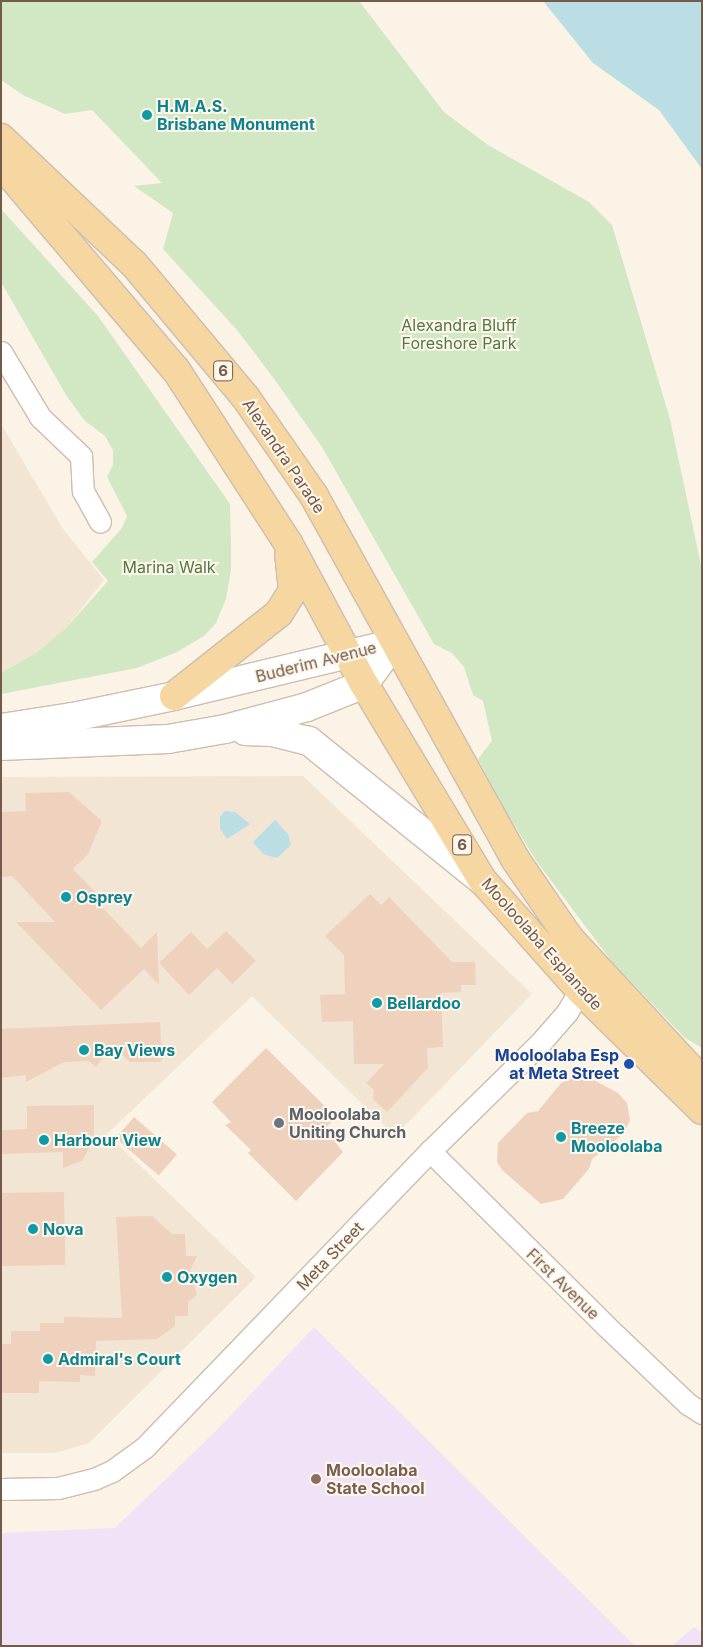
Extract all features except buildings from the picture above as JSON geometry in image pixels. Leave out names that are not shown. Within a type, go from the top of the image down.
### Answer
[{"type":"main road","name":"Alexandra Parade","points":[[1,138],[134,264],[246,398],[314,496],[394,643]]},
{"type":"main road","name":"6","points":[[1,164],[176,370],[288,543],[348,654]]},
{"type":"main road","points":[[174,696],[279,613],[293,591],[288,543]]},
{"type":"main road","name":"Buderim Avenue","points":[[1,728],[73,717],[174,696],[394,643]]},
{"type":"main road","name":"Buderim Avenue","points":[[1,746],[168,739],[225,729],[308,707],[364,684],[394,643]]},
{"type":"main road","name":"Mooloolaba Esplanade","points":[[394,643],[515,859],[569,938],[702,1081]]},
{"type":"main road","name":"Mooloolaba Esplanade","points":[[348,654],[364,684],[483,881],[580,990],[702,1110]]},
{"type":"main road","points":[[225,729],[272,732],[309,741],[483,881]]},
{"type":"street","points":[[1,352],[40,417],[80,456],[83,491],[100,522]]},
{"type":"street","points":[[569,938],[583,974],[580,990]]},
{"type":"street","name":"Meta Street","points":[[1,1489],[58,1488],[94,1479],[128,1460],[145,1447],[430,1151],[541,1042],[580,990]]},
{"type":"street","name":"First Avenue","points":[[430,1151],[605,1325],[688,1404],[702,1412]]},
{"type":"shaded area","points":[[1,424],[63,529],[104,580],[66,628],[36,653],[1,673]]},
{"type":"shaded area","points":[[303,776],[532,994],[395,1136],[252,996],[107,1134],[256,1277],[89,1443],[55,1453],[1,1453],[1,777]]},
{"type":"shaded area","name":"Mooloolaba State School","points":[[314,1327],[635,1646],[1,1646],[1,1533],[115,1528],[216,1431]]},
{"type":"shaded area","points":[[694,1627],[702,1632],[702,1646],[672,1646]]},
{"type":"green space","name":"Alexandra Bluff Foreshore Park","points":[[1,1],[359,1],[444,112],[488,145],[589,202],[612,225],[670,419],[702,570],[702,1048],[685,1038],[613,963],[537,862],[505,810],[478,759],[492,741],[483,701],[473,695],[464,667],[452,653],[434,644],[322,447],[275,380],[237,330],[163,249],[173,213],[134,186],[162,183],[92,110],[65,114],[23,95],[1,80]]},
{"type":"green space","name":"Marina Walk","points":[[1,209],[98,316],[230,504],[231,570],[226,599],[216,623],[204,636],[177,652],[137,668],[1,694],[1,673],[36,653],[66,628],[108,581],[92,562],[122,528],[127,516],[107,477],[113,465],[113,450],[105,436],[85,421],[66,395],[1,282]]},
{"type":"water","points":[[543,1],[702,1],[702,169],[659,110],[593,63]]},
{"type":"water","points":[[225,811],[235,812],[250,824],[227,839],[220,829],[220,817]]},
{"type":"water","points":[[275,820],[288,834],[291,845],[277,858],[263,854],[253,842]]},
{"type":"place","name":"H.M.A.S. Brisbane Monument","points":[[147,115]]},
{"type":"place","name":"Osprey","points":[[66,897]]},
{"type":"place","name":"Bellardoo","points":[[377,1003]]},
{"type":"place","name":"Bay Views","points":[[84,1050]]},
{"type":"place","name":"Mooloolaba Esp at Meta Street","points":[[629,1064]]},
{"type":"place","name":"Mooloolaba Uniting Church","points":[[279,1123]]},
{"type":"place","name":"Breeze Mooloolaba","points":[[561,1137]]},
{"type":"place","name":"Harbour View","points":[[44,1140]]},
{"type":"place","name":"Nova","points":[[33,1229]]},
{"type":"place","name":"Oxygen","points":[[167,1277]]},
{"type":"place","name":"Admiral's Court","points":[[48,1359]]},
{"type":"place","name":"Mooloolaba State School","points":[[316,1479]]}]
